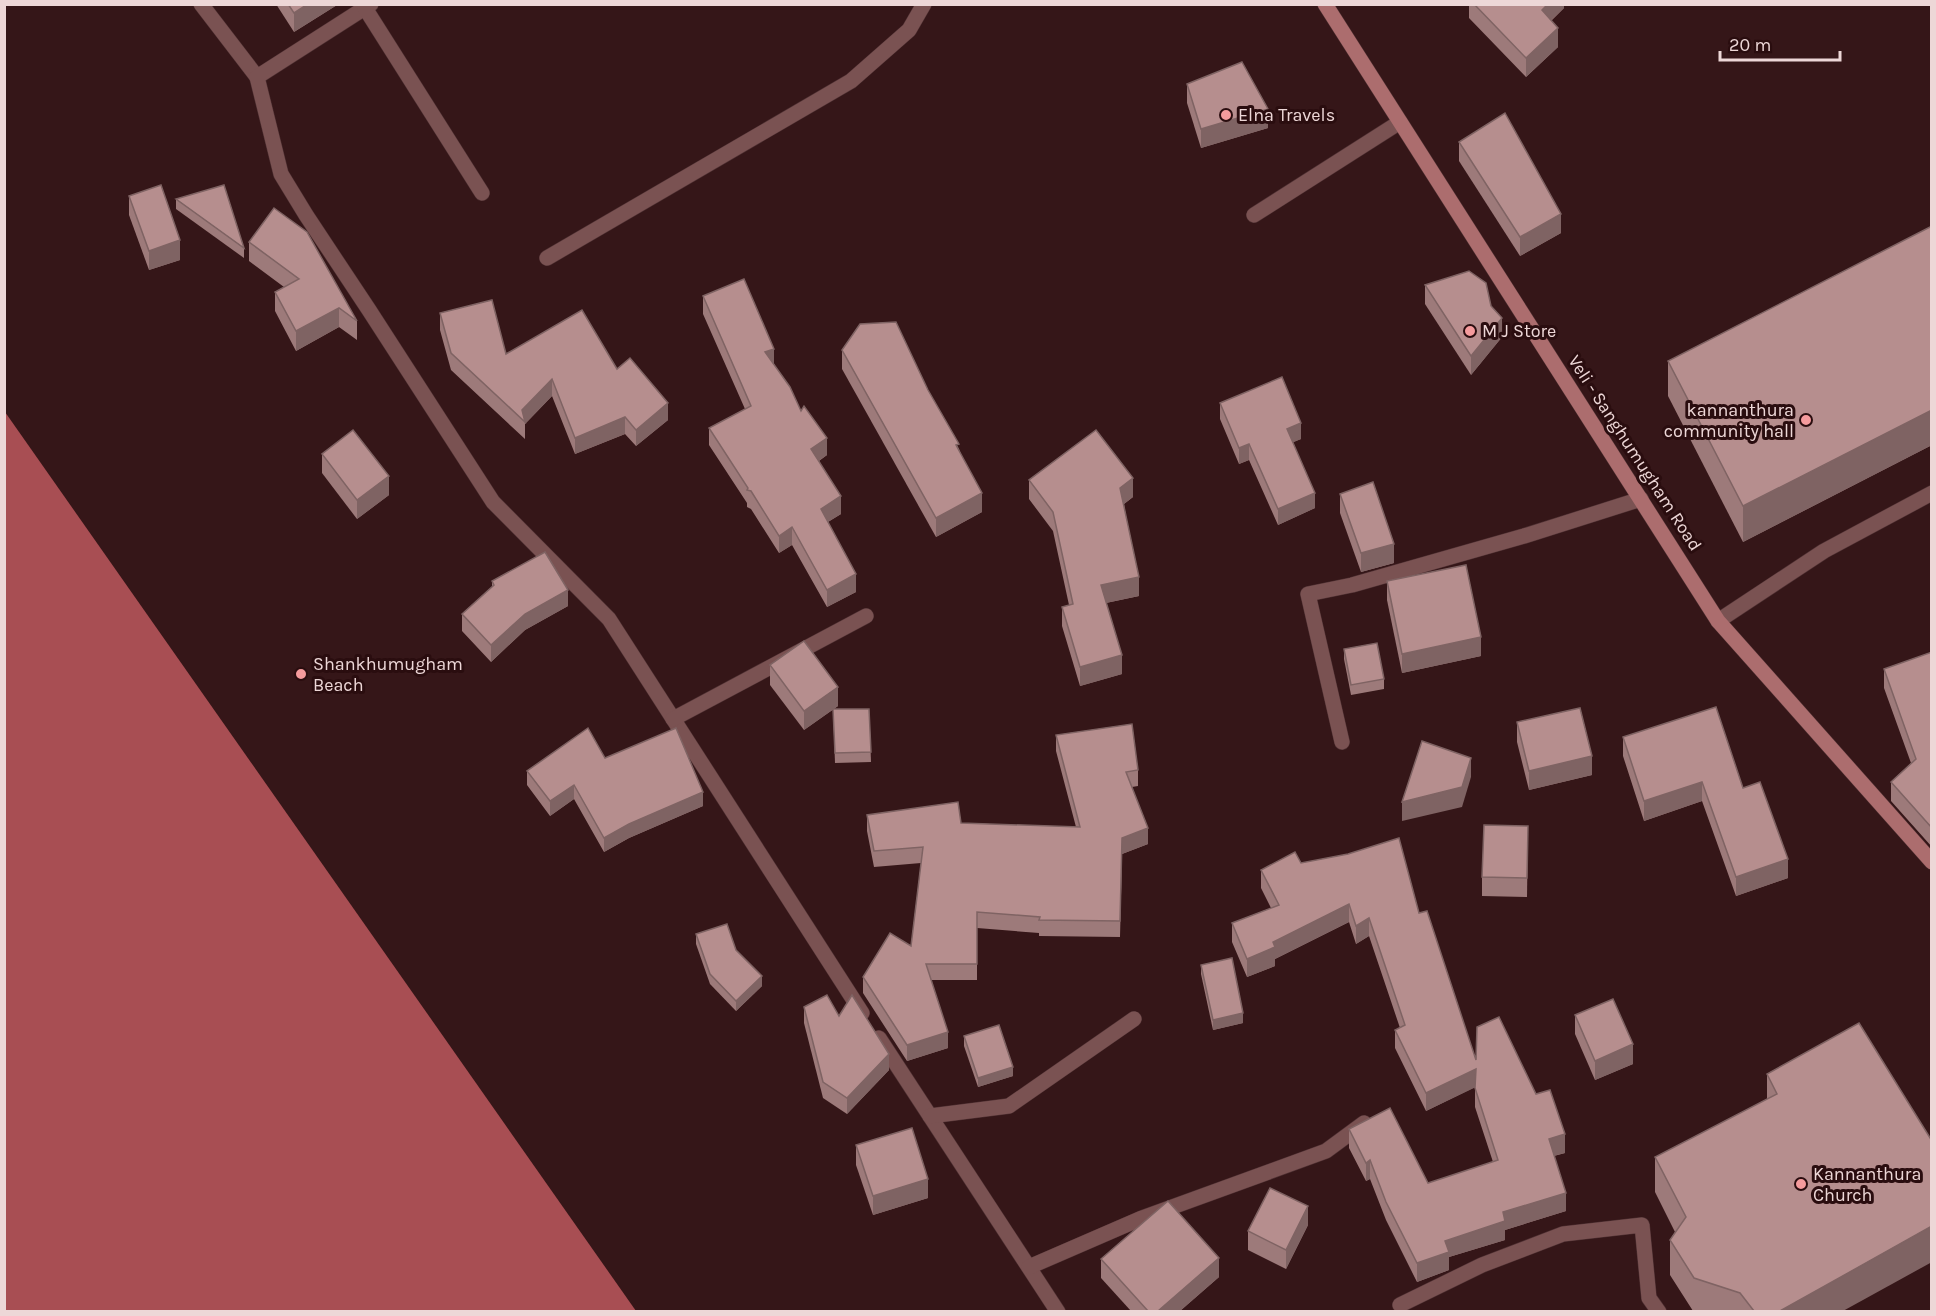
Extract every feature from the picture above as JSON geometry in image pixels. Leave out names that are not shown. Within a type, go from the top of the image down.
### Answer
[{"type":"main road","name":"Veli - Sanghumugham Road","points":[[1325,4],[1718,621],[1932,862]]},
{"type":"street","points":[[201,4],[257,77],[281,174],[493,502],[609,619],[1058,1311]]},
{"type":"street","points":[[547,258],[850,81],[909,30],[924,4]]},
{"type":"street","points":[[257,77],[368,6],[482,193]]},
{"type":"street","points":[[1254,215],[1400,122]]},
{"type":"street","points":[[1718,621],[1824,551],[1932,494]]},
{"type":"street","points":[[1342,742],[1308,594],[1364,582],[1524,536],[1641,499]]},
{"type":"street","points":[[673,719],[866,616]]},
{"type":"street","points":[[930,1116],[1009,1106],[1134,1019]]},
{"type":"street","points":[[1029,1267],[1142,1218],[1326,1151],[1368,1120]]},
{"type":"street","points":[[1400,1305],[1482,1265],[1563,1234],[1642,1225],[1648,1298],[1659,1311]]},
{"type":"shaded area","points":[[5,412],[636,1311],[5,1311]]},
{"type":"building","points":[[288,4],[308,4],[294,13]]},
{"type":"building","points":[[1474,4],[1548,4],[1542,10],[1558,28],[1526,58]]},
{"type":"building","points":[[1242,62],[1268,109],[1201,129],[1187,84]]},
{"type":"building","points":[[1505,113],[1561,214],[1520,237],[1459,142]]},
{"type":"building","points":[[161,185],[180,240],[149,251],[129,196]]},
{"type":"building","points":[[224,185],[244,248],[176,199]]},
{"type":"building","points":[[274,208],[307,232],[357,321],[339,308],[296,331],[275,292],[299,279],[249,242]]},
{"type":"building","name":"kannanthura community hall","points":[[1932,226],[1932,410],[1743,506],[1668,361]]},
{"type":"building","name":"M J Store","points":[[1469,271],[1486,283],[1491,306],[1502,318],[1471,356],[1425,285]]},
{"type":"building","points":[[744,279],[774,349],[765,352],[790,387],[801,411],[804,406],[827,438],[811,449],[841,496],[821,509],[856,574],[827,590],[792,527],[779,536],[751,491],[747,490],[748,488],[709,428],[751,406],[703,296]]},
{"type":"building","points":[[492,300],[506,354],[582,310],[617,369],[630,358],[668,403],[636,430],[625,417],[575,438],[552,379],[522,410],[525,422],[451,353],[440,313]]},
{"type":"building","points":[[896,322],[928,390],[959,444],[956,445],[982,493],[936,518],[842,350],[860,324]]},
{"type":"building","points":[[1282,377],[1301,423],[1287,429],[1315,493],[1278,509],[1249,444],[1239,448],[1220,403]]},
{"type":"building","points":[[353,430],[389,476],[357,500],[322,454]]},
{"type":"building","points":[[1096,430],[1133,478],[1120,488],[1139,577],[1101,585],[1122,655],[1080,667],[1062,607],[1073,604],[1053,512],[1029,480]]},
{"type":"building","points":[[1373,482],[1394,544],[1361,553],[1340,494]]},
{"type":"building","points":[[545,552],[568,590],[525,614],[491,645],[462,614],[494,585],[492,581]]},
{"type":"building","points":[[1466,565],[1481,637],[1402,654],[1387,581]]},
{"type":"building","points":[[804,641],[838,687],[804,711],[770,665]]},
{"type":"building","points":[[1377,643],[1384,679],[1351,685],[1344,649]]},
{"type":"building","points":[[1932,652],[1932,828],[1891,782],[1916,759],[1884,669]]},
{"type":"building","points":[[1716,707],[1743,788],[1760,782],[1788,859],[1736,877],[1702,782],[1644,801],[1623,737]]},
{"type":"building","points":[[1580,708],[1592,756],[1529,771],[1517,722]]},
{"type":"building","points":[[833,709],[869,709],[871,752],[835,753]]},
{"type":"building","points":[[1132,724],[1138,770],[1126,772],[1148,828],[1122,838],[1120,921],[1039,920],[1040,917],[977,912],[977,964],[926,964],[948,1032],[907,1045],[863,977],[890,933],[911,946],[923,847],[874,851],[867,815],[958,802],[961,823],[1080,827],[1056,735]]},
{"type":"building","points":[[588,728],[605,758],[676,728],[703,792],[629,824],[604,838],[574,785],[550,801],[527,771]]},
{"type":"building","points":[[1422,741],[1471,758],[1462,787],[1402,802]]},
{"type":"building","points":[[1484,825],[1528,826],[1527,878],[1482,877]]},
{"type":"building","points":[[1399,838],[1419,913],[1427,911],[1476,1060],[1477,1027],[1499,1017],[1536,1094],[1550,1090],[1565,1134],[1549,1139],[1566,1193],[1503,1212],[1505,1221],[1445,1241],[1449,1252],[1417,1263],[1386,1202],[1370,1160],[1366,1163],[1349,1129],[1390,1108],[1428,1183],[1498,1160],[1475,1088],[1476,1069],[1426,1093],[1395,1030],[1405,1025],[1369,918],[1356,926],[1349,904],[1273,942],[1275,947],[1247,959],[1232,923],[1279,905],[1261,870],[1295,852],[1301,863],[1348,854]]},
{"type":"building","points":[[727,924],[736,950],[762,976],[736,1001],[710,974],[696,934]]},
{"type":"building","points":[[1232,958],[1243,1013],[1213,1020],[1201,965]]},
{"type":"building","points":[[827,995],[839,1016],[852,995],[889,1054],[847,1098],[823,1082],[804,1007]]},
{"type":"building","points":[[1613,999],[1633,1044],[1595,1061],[1575,1015]]},
{"type":"building","name":"Kannanthura Church","points":[[1859,1023],[1932,1141],[1932,1226],[1780,1311],[1754,1311],[1740,1293],[1694,1278],[1670,1240],[1686,1217],[1655,1157],[1777,1094],[1767,1074]]},
{"type":"building","points":[[999,1025],[1013,1067],[978,1078],[964,1036]]},
{"type":"building","points":[[912,1128],[928,1179],[873,1196],[856,1145]]},
{"type":"building","points":[[1270,1188],[1308,1206],[1286,1250],[1248,1231]]},
{"type":"building","points":[[1168,1201],[1219,1258],[1158,1311],[1148,1311],[1101,1259]]},
{"type":"place","name":"Elna Travels","points":[[1226,115]]},
{"type":"place","name":"M J Store","points":[[1470,331]]},
{"type":"place","name":"kannanthura community hall","points":[[1806,420]]},
{"type":"place","name":"Shankhumugham Beach","points":[[301,674]]},
{"type":"place","name":"Kannanthura Church","points":[[1801,1184]]}]
